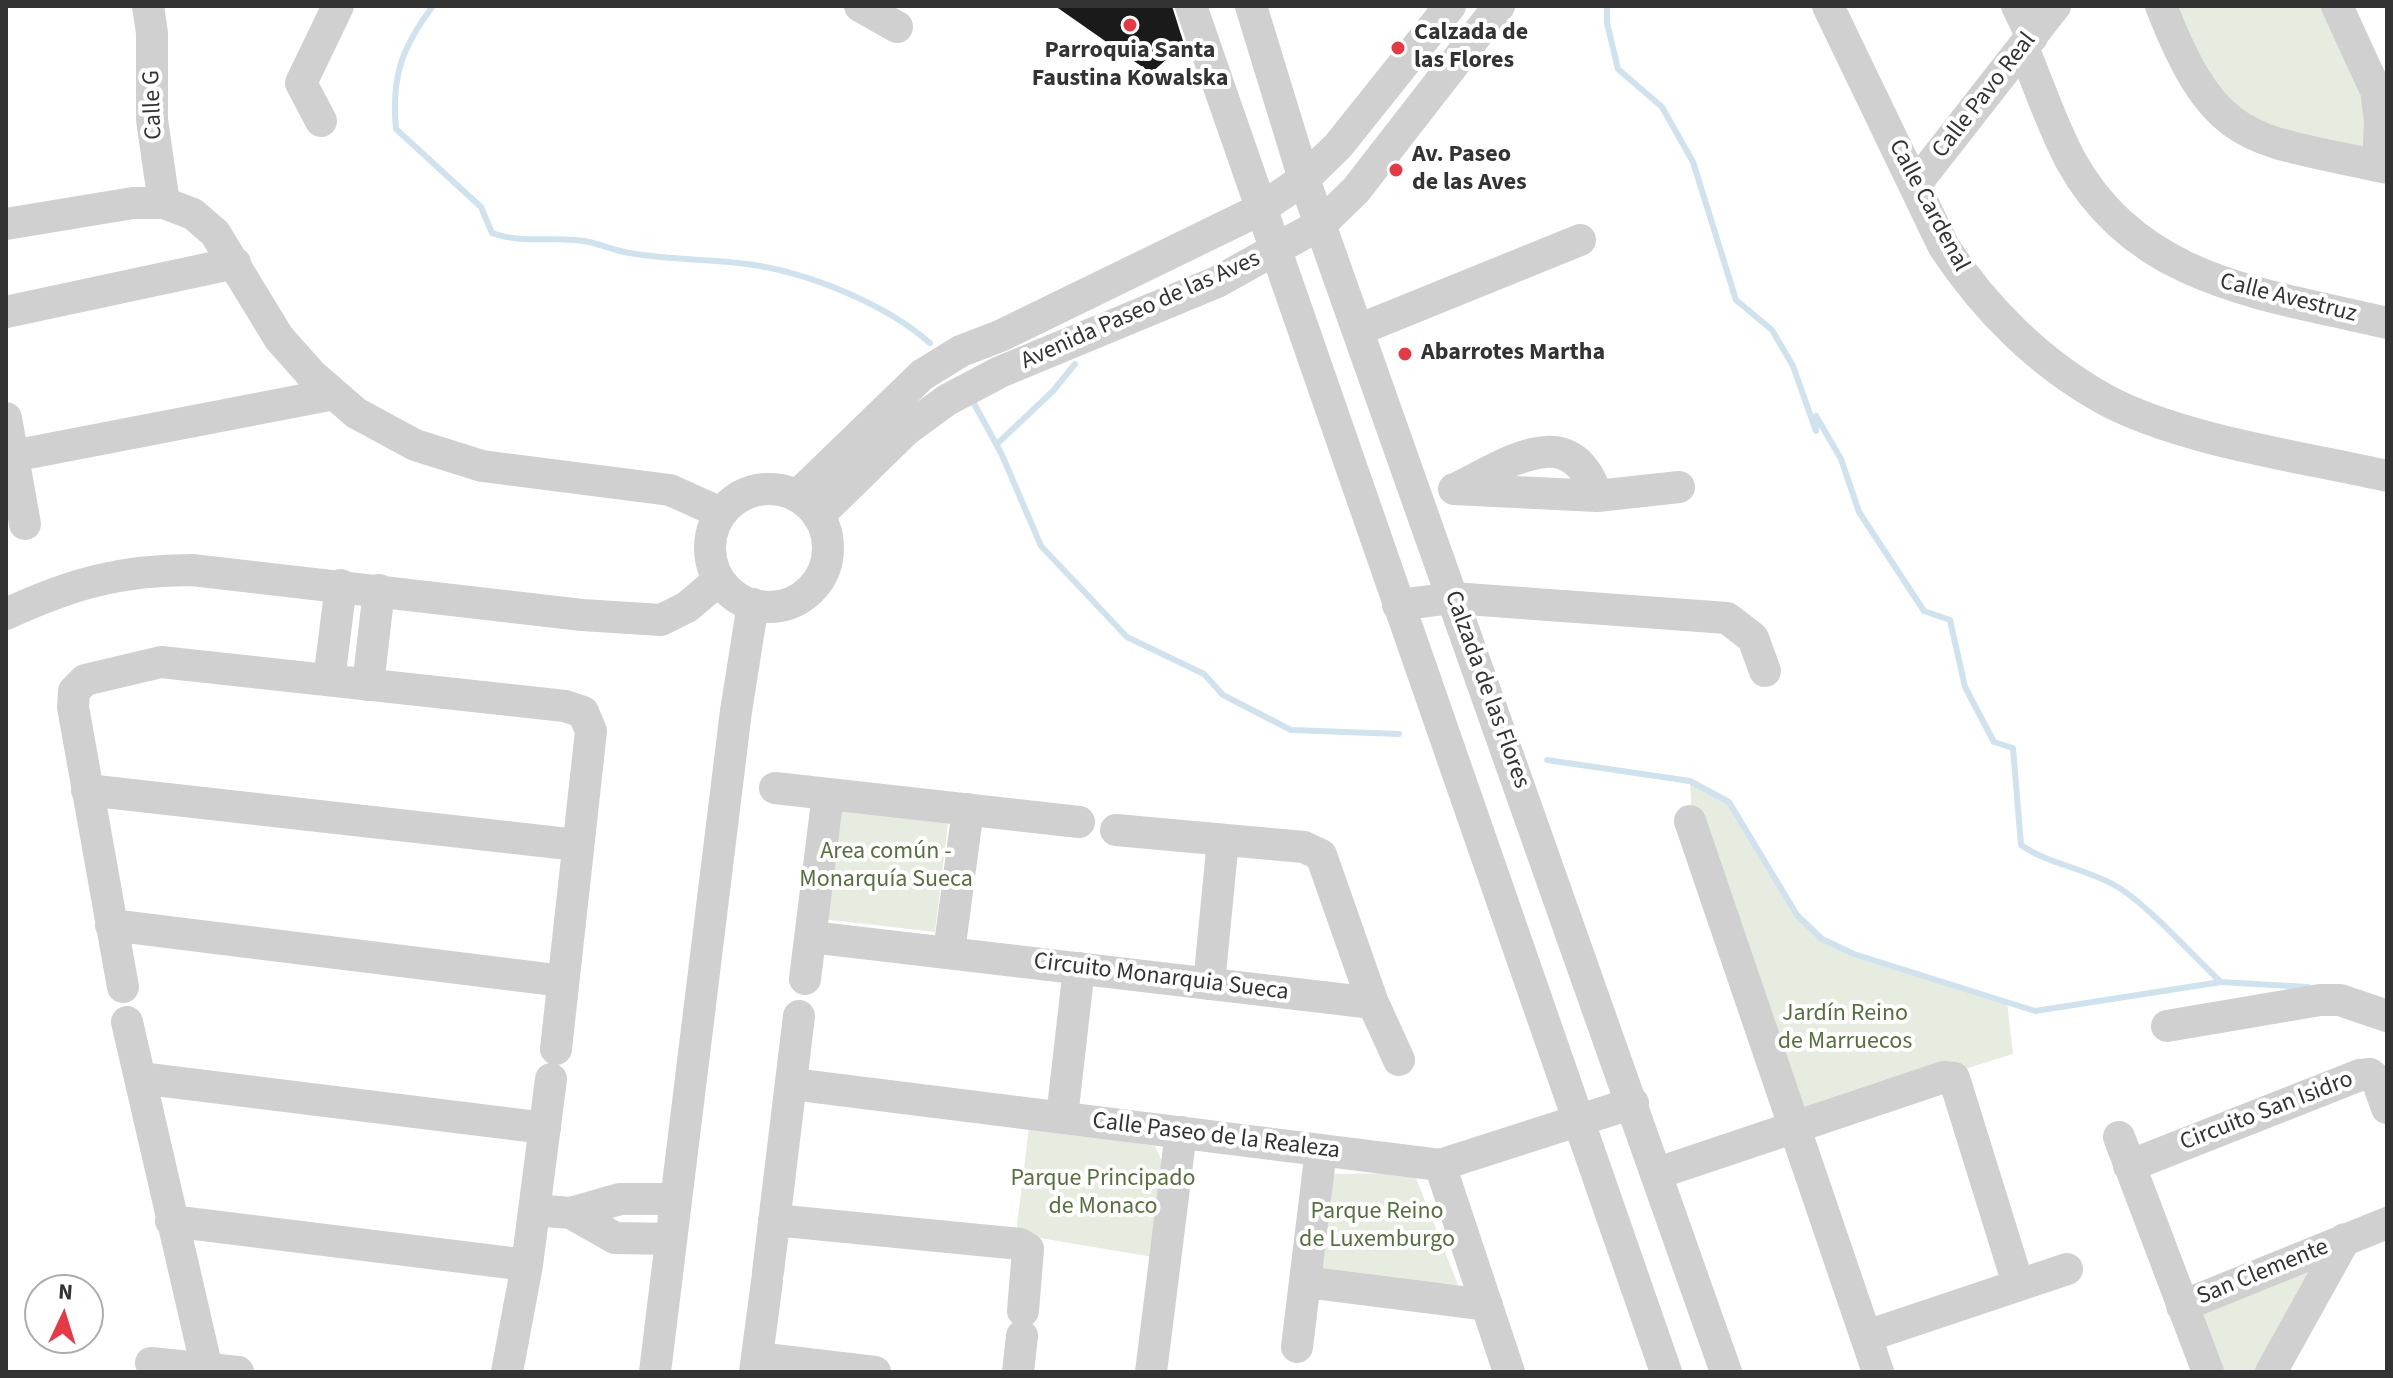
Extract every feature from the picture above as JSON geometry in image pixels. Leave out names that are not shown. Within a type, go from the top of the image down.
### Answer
[{"type":"street","name":"Calle G","points":[[151,6],[152,120],[164,203]]},
{"type":"street","points":[[321,121],[301,83],[338,6]]},
{"type":"street","points":[[860,6],[899,24]]},
{"type":"street","points":[[1191,6],[1259,210],[1666,1372]]},
{"type":"street","name":"Calzada de las Flores","points":[[1251,6],[1304,179],[1726,1372]]},
{"type":"street","name":"Avenida Paseo de las Aves","points":[[808,506],[922,375],[961,351],[1000,336],[1259,210],[1304,179],[1338,146],[1450,6]]},
{"type":"street","name":"Avenida Paseo de las Aves","points":[[808,506],[947,400],[1011,368],[1217,282],[1321,224],[1356,190],[1499,6]]},
{"type":"street","name":"Calle Cardenal","points":[[1828,6],[1944,247],[1966,280],[2002,321],[2047,360],[2106,400],[2180,428],[2387,476]]},
{"type":"street","name":"Calle Avestruz","points":[[2017,6],[2072,162],[2105,208],[2155,253],[2215,282],[2387,323]]},
{"type":"street","name":"Calle Pavo Real","points":[[1915,185],[2055,6]]},
{"type":"street","points":[[2161,6],[2198,87],[2223,117],[2260,140],[2382,167],[2376,91],[2337,6]]},
{"type":"street","points":[[6,224],[133,203],[164,203],[193,214],[215,233],[279,338],[356,413],[415,445],[482,466],[670,490],[721,513]]},
{"type":"street","points":[[1358,330],[1580,240]]},
{"type":"street","points":[[6,312],[235,263]]},
{"type":"street","points":[[1000,336],[1011,368]]},
{"type":"street","points":[[13,456],[334,394]]},
{"type":"street","points":[[6,418],[25,524]]},
{"type":"street","points":[[1419,502],[1524,456],[1548,451],[1569,454],[1584,465],[1597,496],[1679,487]]},
{"type":"street","points":[[756,490],[784,491],[808,506],[828,542],[824,570],[807,593],[782,605],[753,604],[740,599],[719,580],[713,567],[710,539],[721,513],[731,503],[756,490]]},
{"type":"street","points":[[6,614],[91,580],[140,570],[192,570],[582,615],[661,620],[687,607],[719,580]]},
{"type":"street","points":[[329,680],[341,585]]},
{"type":"street","points":[[368,685],[379,590]]},
{"type":"street","points":[[1398,605],[1453,598],[1727,618],[1741,625],[1753,638],[1765,671]]},
{"type":"street","points":[[655,1372],[736,711],[753,604]]},
{"type":"street","points":[[123,987],[73,707],[74,691],[85,680],[161,662],[565,706],[583,712],[591,731],[554,1064],[527,1265],[507,1372]]},
{"type":"street","points":[[775,788],[1079,822]]},
{"type":"street","points":[[87,790],[577,845]]},
{"type":"street","points":[[805,979],[828,794]]},
{"type":"street","points":[[949,952],[968,809]]},
{"type":"street","points":[[1690,821],[1878,1372]]},
{"type":"street","points":[[1116,830],[1304,847],[1321,855],[1373,1003],[1399,1060]]},
{"type":"street","points":[[1209,984],[1223,840]]},
{"type":"street","points":[[111,925],[563,981]]},
{"type":"street","name":"Circuito Monarquia Sueca","points":[[811,937],[1373,1003]]},
{"type":"street","points":[[1062,1117],[1079,968]]},
{"type":"street","points":[[2167,1026],[2320,1000],[2340,1000],[2387,1016]]},
{"type":"street","points":[[799,1016],[756,1365],[875,1372]]},
{"type":"street","points":[[127,1022],[171,1221],[222,1370],[151,1363]]},
{"type":"street","name":"Circuito San Isidro","points":[[2208,1372],[2124,1152],[2360,1075],[2370,1074],[2377,1080],[2387,1108]]},
{"type":"street","points":[[1658,1173],[1944,1077],[1954,1078],[2018,1284]]},
{"type":"street","points":[[140,1078],[545,1128]]},
{"type":"street","name":"Calle Paseo de la Realeza","points":[[792,1084],[1440,1165],[1633,1103]]},
{"type":"street","points":[[1151,1372],[1181,1132]]},
{"type":"street","points":[[1297,1347],[1321,1150]]},
{"type":"street","points":[[1440,1165],[1509,1372]]},
{"type":"street","points":[[534,1210],[571,1213],[620,1199],[676,1199]]},
{"type":"street","points":[[571,1213],[615,1238],[671,1239]]},
{"type":"street","points":[[774,1220],[1020,1244],[1028,1249],[1018,1372]]},
{"type":"street","points":[[171,1221],[527,1265]]},
{"type":"street","name":"San Clemente","points":[[2182,1306],[2387,1223]]},
{"type":"street","name":"San Clemente","points":[[2271,1372],[2345,1239]]},
{"type":"street","points":[[1867,1336],[2067,1269]]},
{"type":"street","points":[[1305,1282],[1487,1305]]},
{"type":"green space","points":[[2163,6],[2331,6],[2368,120],[2371,161],[2228,108]]},
{"type":"green space","name":"Jardín Reino de Marruecos","points":[[1690,781],[1729,802],[1797,915],[1822,939],[1854,954],[2007,1002],[2013,1054],[1798,1121],[1692,821]]},
{"type":"green space","name":"Area común - Monarquía Sueca","points":[[837,802],[949,815],[935,932],[822,919]]},
{"type":"green space","name":"Parque Principado de Monaco","points":[[1029,1127],[1155,1146],[1165,1169],[1159,1258],[1016,1234]]},
{"type":"green space","name":"Parque Reino de Luxemburgo","points":[[1414,1173],[1458,1285],[1318,1275],[1326,1174]]},
{"type":"green space","points":[[2325,1256],[2258,1372],[2218,1372],[2193,1311]]},
{"type":"building","name":"Parroquia Santa Faustina Kowalska","points":[[1055,6],[1172,6],[1184,44],[1151,73]]},
{"type":"waterway","points":[[433,6],[413,35],[401,63],[395,94],[396,129],[481,207],[492,233],[516,238],[577,240],[630,253],[747,264],[794,274],[868,303],[930,343]]},
{"type":"waterway","points":[[1607,6],[1607,23],[1618,69],[1662,107],[1693,162],[1736,300],[1772,330],[1793,366],[1816,431],[1816,416],[1841,459],[1859,512],[1924,611],[1950,620],[1965,687],[1994,742],[2013,748],[2021,845],[2104,880],[2128,894],[2221,982]]},
{"type":"waterway","points":[[997,444],[1053,391],[1075,364]]},
{"type":"waterway","points":[[971,398],[1002,455],[1041,546],[1127,637],[1204,674],[1223,695],[1291,730],[1399,734]]},
{"type":"waterway","points":[[1547,760],[1690,781],[1729,802],[1797,915],[1822,939],[1854,954],[2035,1011],[2221,982],[2308,987]]},
{"type":"place","name":"Parroquia Santa Faustina Kowalska","points":[[1130,25]]},
{"type":"place","name":"Calzada de las Flores","points":[[1398,48]]},
{"type":"place","name":"Av. Paseo de las Aves","points":[[1396,170]]},
{"type":"place","name":"Abarrotes Martha","points":[[1405,354]]}]
